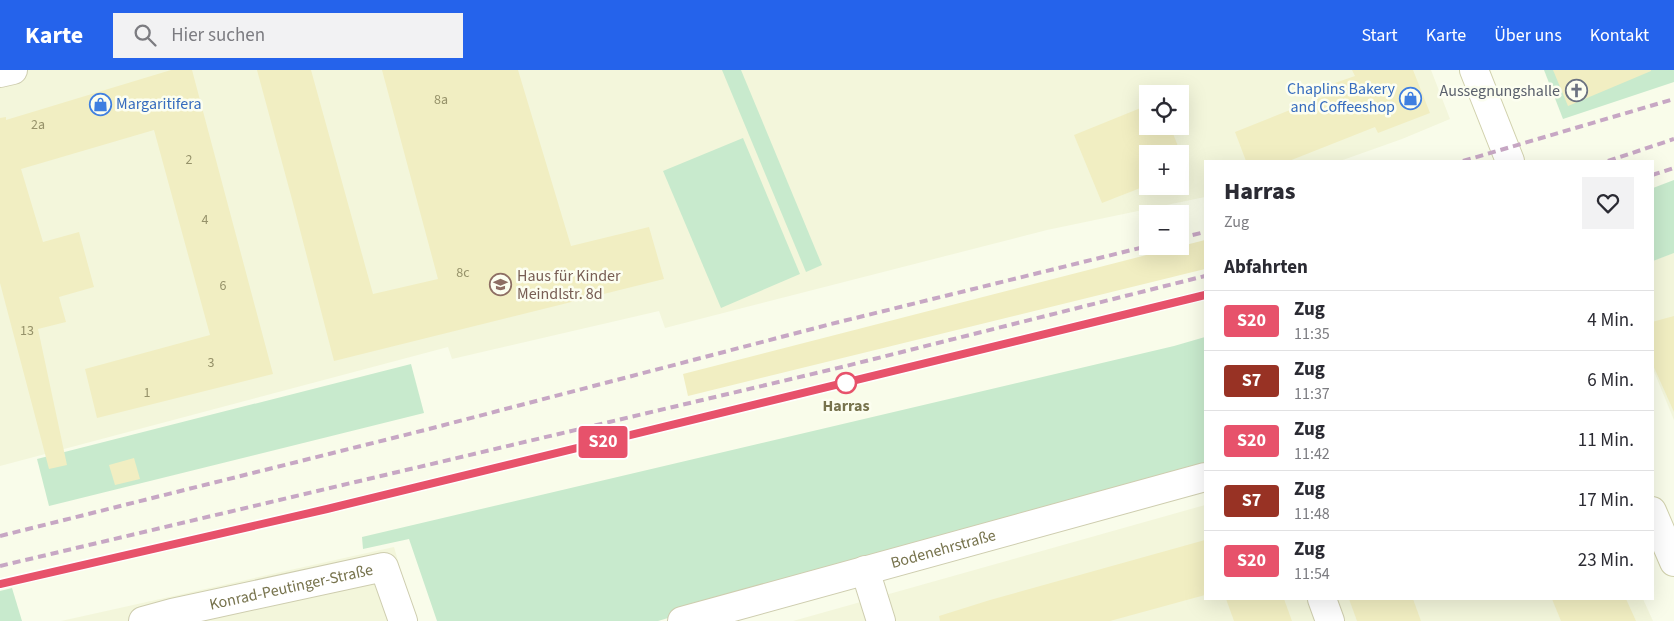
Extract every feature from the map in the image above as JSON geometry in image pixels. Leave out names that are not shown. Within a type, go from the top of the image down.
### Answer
[{"type":"street","points":[[0,73],[12,70]]},
{"type":"street","points":[[1474,70],[1510,160]]},
{"type":"street","name":"Bodenehrstraße","points":[[682,621],[1204,477]]},
{"type":"street","points":[[1654,516],[1674,562]]},
{"type":"street","name":"Konrad-Peutinger-Straße","points":[[143,621],[180,611],[384,567],[402,621]]},
{"type":"street","points":[[865,570],[881,621]]},
{"type":"street","points":[[1322,600],[1330,621]]},
{"type":"shaded area","points":[[0,70],[1431,70],[1450,119],[1402,139],[1343,160],[1204,160],[1204,197],[1167,205],[1139,205],[1139,211],[1047,230],[665,328],[659,311],[452,359],[448,347],[0,466]]},
{"type":"shaded area","points":[[722,70],[741,70],[822,265],[806,272]]},
{"type":"shaded area","points":[[1544,70],[1674,70],[1674,82],[1563,119]]},
{"type":"shaded area","points":[[743,138],[800,274],[721,308],[663,171]]},
{"type":"shaded area","points":[[1674,180],[1674,253],[1654,261],[1654,188]]},
{"type":"shaded area","points":[[1674,253],[1674,420],[1654,371],[1654,260]]},
{"type":"shaded area","points":[[1204,337],[1204,464],[821,572],[658,621],[437,621],[409,539],[363,549],[362,537],[1174,346]]},
{"type":"shaded area","points":[[411,364],[424,413],[49,506],[37,459]]},
{"type":"shaded area","points":[[1204,505],[1204,600],[1643,600],[1653,621],[793,621]]},
{"type":"shaded area","points":[[394,547],[415,621],[61,621]]},
{"type":"shaded area","points":[[12,588],[22,621],[0,621],[0,591]]},
{"type":"building","points":[[171,70],[192,70],[273,374],[97,418],[85,369],[210,335],[154,130],[21,169],[43,242],[79,232],[94,287],[59,297],[66,322],[38,329],[67,465],[49,469],[0,283],[0,118],[6,117],[6,120]]},
{"type":"building","points":[[257,70],[311,70],[373,294],[438,279],[382,70],[518,70],[571,246],[649,227],[664,279],[334,361]]},
{"type":"building","points":[[1352,70],[1413,70],[1430,113],[1378,133],[1375,127],[1292,160],[1246,160],[1235,132],[1335,92],[1332,84],[1355,76]]},
{"type":"building","name":"Aussegnungshalle","points":[[1553,70],[1651,70],[1651,71],[1568,106]]},
{"type":"building","points":[[1139,109],[1139,135],[1174,135],[1178,145],[1139,145],[1139,189],[1102,203],[1074,135]]},
{"type":"building","points":[[1204,240],[1204,269],[688,396],[683,374],[1147,255],[1189,255],[1189,244]]},
{"type":"building","points":[[1674,316],[1674,412],[1654,367],[1654,321]]},
{"type":"building","points":[[134,458],[140,479],[115,485],[109,465]]},
{"type":"building","points":[[1204,540],[1204,595],[1110,621],[940,621],[939,616]]},
{"type":"building","points":[[1226,600],[1284,600],[1292,621],[1234,621]]},
{"type":"building","points":[[1349,600],[1413,600],[1421,621],[1357,621]]},
{"type":"building","points":[[1552,600],[1626,600],[1636,621],[1561,621]]},
{"type":"railway","points":[[1466,160],[1674,99]]},
{"type":"railway","points":[[1611,160],[1674,139]]},
{"type":"railway","points":[[1654,174],[1674,168]]},
{"type":"railway","points":[[1189,236],[1204,232]]},
{"type":"railway","points":[[0,536],[425,430],[831,324],[1139,248]]},
{"type":"railway","points":[[0,566],[842,367],[1204,276]]},
{"type":"railway","points":[[0,584],[253,527],[1204,295]]},
{"type":"train","name":"S20","points":[[0,584],[327,509],[1204,295]]},
{"type":"place","name":"Aussegnungshalle","points":[[1576,91]]},
{"type":"place","name":"Chaplins Bakery and Coffeeshop","points":[[1411,98]]},
{"type":"place","name":"Margaritifera","points":[[100,104]]},
{"type":"place","name":"Haus für Kinder Meindlstr. 8d","points":[[501,285]]},
{"type":"place","name":"Harras","points":[[846,383]]}]
